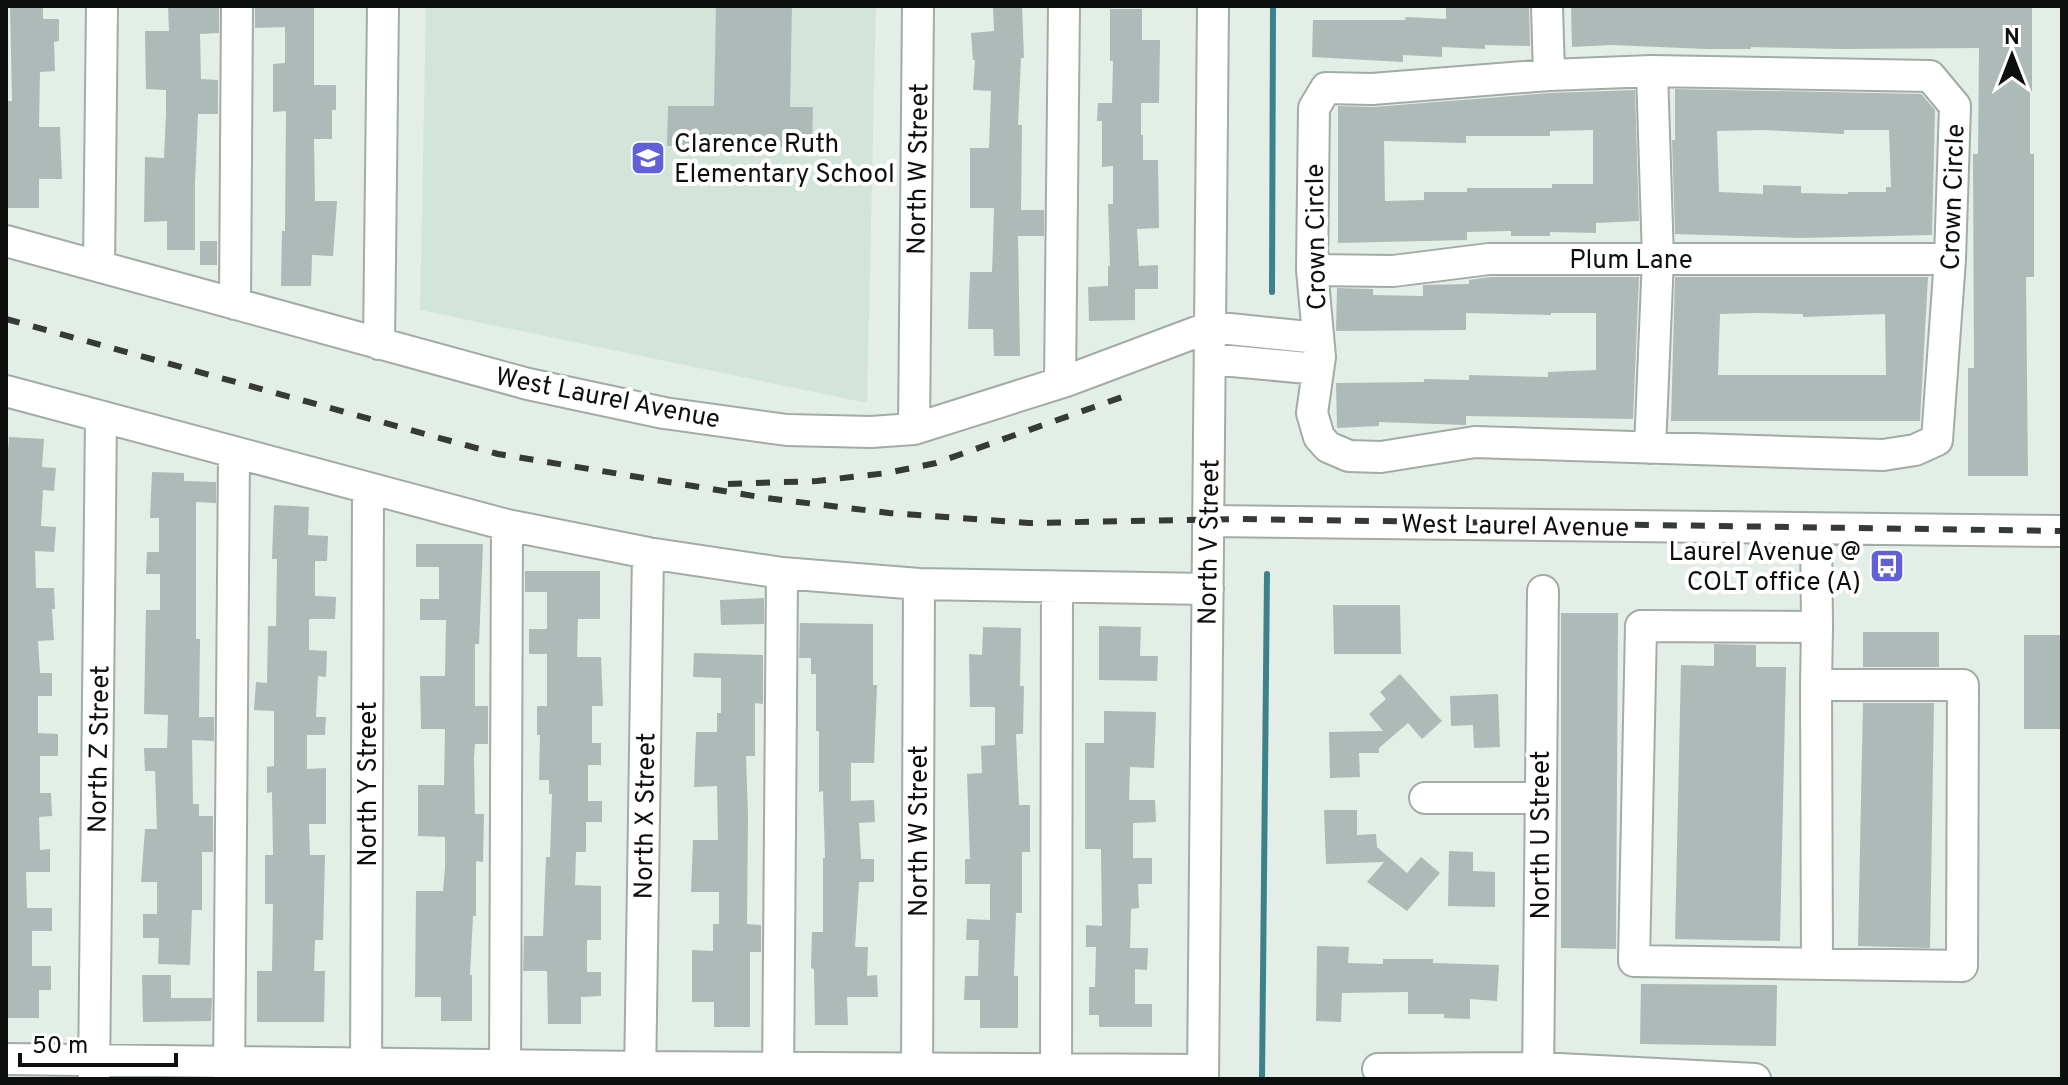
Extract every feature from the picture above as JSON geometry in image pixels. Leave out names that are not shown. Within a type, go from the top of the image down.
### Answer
[{"type":"street","points":[[99,265],[102,6]]},
{"type":"street","points":[[235,304],[237,6]]},
{"type":"street","points":[[379,344],[383,6]]},
{"type":"street","name":"North W Street","points":[[914,429],[918,6]]},
{"type":"street","points":[[1060,382],[1064,6]]},
{"type":"street","name":"North V Street","points":[[1203,1074],[1213,6]]},
{"type":"street","points":[[1547,6],[1549,75]]},
{"type":"street","points":[[1650,448],[1658,259],[1652,71]]},
{"type":"street","name":"Crown Circle","points":[[1652,71],[1930,76],[1955,106],[1950,259],[1937,440],[1915,450],[1883,455],[1475,442],[1381,457],[1349,456],[1328,447],[1319,437],[1312,413],[1318,369],[1312,270],[1314,108],[1326,88],[1372,89],[1549,75],[1652,71]]},
{"type":"street","name":"West Laurel Avenue","points":[[6,241],[528,384],[664,413],[787,430],[871,432],[914,429],[1060,382],[1210,327]]},
{"type":"street","name":"Plum Lane","points":[[1312,270],[1393,271],[1489,259],[1950,259]]},
{"type":"street","name":"Crown Circle","points":[[1210,327],[1318,338]]},
{"type":"street","points":[[1210,359],[1318,369]]},
{"type":"street","points":[[6,391],[368,490],[507,525],[648,553],[782,573],[919,584],[1208,589]]},
{"type":"street","name":"North Z Street","points":[[94,1069],[101,418]]},
{"type":"street","points":[[229,1070],[234,454]]},
{"type":"street","name":"North Y Street","points":[[366,1071],[368,490]]},
{"type":"street","name":"West Laurel Avenue","points":[[1208,521],[2062,531]]},
{"type":"street","points":[[505,1072],[507,525]]},
{"type":"street","points":[[1816,529],[1817,964]]},
{"type":"street","name":"North X Street","points":[[640,1073],[648,553]]},
{"type":"street","points":[[778,1073],[782,573]]},
{"type":"street","name":"North W Street","points":[[917,1074],[919,584]]},
{"type":"street","points":[[1056,1074],[1057,587]]},
{"type":"street","name":"North U Street","points":[[1538,1073],[1543,591]]},
{"type":"street","points":[[1816,685],[1963,685],[1962,966],[1634,961],[1641,626],[1817,627]]},
{"type":"street","points":[[1425,798],[1541,798]]},
{"type":"street","points":[[6,1059],[94,1069],[1203,1074]]},
{"type":"street","points":[[1378,1069],[1755,1079]]},
{"type":"shaded area","name":"Clarence Ruth Elementary School","points":[[426,6],[876,6],[867,403],[420,310]]},
{"type":"building","points":[[10,6],[43,6],[43,19],[59,19],[59,41],[54,42],[55,71],[40,72],[39,127],[60,127],[62,179],[39,179],[39,208],[6,208],[6,101],[12,101]]},
{"type":"building","points":[[168,6],[219,6],[219,33],[200,34],[201,79],[218,80],[218,114],[198,114],[195,250],[167,250],[167,221],[144,222],[145,157],[164,158],[166,113],[166,90],[146,89],[145,31],[169,31]]},
{"type":"building","points":[[255,6],[314,6],[314,85],[336,85],[332,139],[314,139],[315,201],[337,201],[333,256],[312,255],[311,286],[281,286],[282,231],[285,231],[286,111],[273,112],[273,64],[285,63],[285,27],[255,28]]},
{"type":"building","points":[[716,6],[792,6],[790,107],[813,107],[812,147],[667,146],[668,106],[714,106]]},
{"type":"building","points":[[993,6],[1022,6],[1024,58],[1021,58],[1018,125],[1022,125],[1021,210],[1044,210],[1044,236],[1018,236],[1020,356],[994,356],[993,329],[968,329],[970,272],[992,272],[994,208],[970,208],[970,148],[989,148],[991,91],[973,90],[975,60],[971,33],[994,31]]},
{"type":"building","points":[[1446,6],[1529,6],[1530,46],[1485,45],[1485,49],[1442,47],[1442,57],[1403,55],[1403,62],[1312,57],[1313,20],[1446,19]]},
{"type":"building","points":[[1571,6],[2032,7],[2030,154],[2034,154],[2034,277],[2026,277],[2028,476],[1968,476],[1968,368],[1974,368],[1973,154],[1978,154],[1979,48],[1572,47]]},
{"type":"building","points":[[1110,9],[1142,9],[1142,40],[1160,40],[1159,103],[1141,103],[1143,160],[1158,160],[1159,228],[1137,229],[1139,266],[1158,265],[1158,289],[1135,289],[1135,320],[1089,321],[1088,287],[1108,286],[1110,266],[1108,204],[1113,204],[1113,166],[1102,167],[1102,121],[1097,121],[1098,103],[1112,103]]},
{"type":"building","points":[[1675,89],[1921,94],[1935,110],[1932,235],[1800,238],[1675,234],[1672,140],[1675,140]],"holes":[[[1844,130],[1889,130],[1891,187],[1886,187],[1886,192],[1801,193],[1801,186],[1763,185],[1763,194],[1719,192],[1717,131],[1844,134]]]},
{"type":"building","points":[[1635,90],[1639,221],[1596,223],[1596,233],[1550,232],[1550,236],[1511,236],[1511,231],[1467,232],[1467,240],[1338,243],[1338,106],[1373,107],[1550,93]],"holes":[[[1593,130],[1593,184],[1552,184],[1552,188],[1467,188],[1467,192],[1424,192],[1424,200],[1385,201],[1384,141],[1466,143],[1466,136],[1550,136],[1550,131]]]},
{"type":"building","points":[[200,241],[217,241],[217,265],[200,265]]},
{"type":"building","points":[[1490,277],[1639,277],[1633,419],[1466,416],[1466,425],[1379,422],[1379,426],[1337,428],[1336,383],[1469,380],[1469,375],[1548,377],[1548,372],[1596,370],[1596,313],[1466,313],[1466,330],[1336,331],[1337,288],[1373,289],[1373,295],[1423,296],[1423,285],[1469,284],[1469,280]]},
{"type":"building","points":[[1675,277],[1928,277],[1920,421],[1671,421]],"holes":[[[1720,314],[1803,314],[1803,317],[1885,314],[1886,375],[1718,375]]]},
{"type":"building","points":[[9,437],[44,439],[42,467],[56,468],[54,491],[43,490],[41,526],[56,527],[54,552],[35,551],[36,588],[54,588],[55,609],[52,609],[54,640],[38,641],[40,673],[52,673],[52,696],[38,696],[38,733],[58,734],[58,756],[40,756],[40,793],[51,793],[52,816],[39,817],[40,850],[50,849],[50,872],[26,872],[27,908],[52,908],[52,931],[32,931],[32,966],[51,966],[51,990],[39,990],[39,1018],[6,1018],[6,479]]},
{"type":"building","points":[[152,472],[184,473],[184,481],[216,482],[216,503],[196,502],[199,717],[214,717],[214,741],[192,740],[193,804],[199,804],[199,816],[213,816],[213,852],[202,852],[202,910],[192,910],[190,965],[158,964],[159,938],[143,938],[143,914],[157,914],[157,882],[141,882],[145,829],[157,829],[155,771],[145,771],[144,748],[167,748],[168,715],[144,714],[146,610],[160,610],[160,574],[146,574],[147,552],[159,552],[159,518],[150,518]]},
{"type":"building","points":[[274,505],[309,507],[308,535],[328,536],[327,561],[315,561],[315,596],[336,597],[335,619],[309,619],[309,650],[327,651],[326,677],[318,676],[316,717],[326,717],[325,735],[307,735],[307,769],[326,768],[326,824],[309,824],[310,855],[325,855],[323,940],[315,940],[314,971],[325,971],[324,1022],[257,1022],[257,971],[272,971],[273,904],[265,904],[265,855],[273,855],[272,792],[267,793],[267,767],[274,766],[274,711],[254,710],[256,682],[267,683],[268,626],[276,626],[277,559],[272,559]]},
{"type":"building","points":[[416,544],[483,544],[479,644],[475,644],[475,706],[488,706],[488,744],[475,744],[474,758],[475,814],[484,814],[483,862],[476,861],[476,916],[473,916],[470,975],[472,1021],[441,1021],[441,997],[415,997],[416,891],[443,891],[445,868],[445,837],[418,836],[418,785],[444,785],[445,729],[421,729],[420,676],[445,676],[446,620],[420,620],[420,599],[439,599],[439,567],[416,567]]},
{"type":"building","points":[[525,571],[600,571],[600,619],[578,619],[577,657],[601,657],[603,706],[592,706],[592,743],[601,743],[601,765],[588,765],[588,801],[602,801],[602,822],[586,822],[586,852],[576,852],[575,885],[601,886],[601,940],[587,940],[587,972],[601,972],[601,996],[581,997],[581,1024],[548,1024],[547,971],[523,971],[524,936],[543,936],[552,794],[549,794],[549,780],[539,780],[540,735],[537,735],[537,706],[547,706],[547,654],[529,654],[529,629],[547,629],[547,592],[525,592]]},
{"type":"building","points":[[764,598],[764,624],[721,625],[720,600]]},
{"type":"building","points":[[1333,605],[1400,605],[1401,654],[1334,654]]},
{"type":"building","points":[[1561,613],[1618,613],[1616,949],[1561,948]]},
{"type":"building","points":[[800,623],[873,624],[873,685],[877,685],[874,763],[851,763],[851,801],[874,800],[875,822],[859,823],[861,859],[874,859],[874,882],[859,882],[855,947],[868,947],[867,976],[877,975],[878,997],[847,997],[848,1025],[815,1025],[812,932],[823,932],[823,791],[819,792],[816,674],[811,674],[811,658],[799,658]]},
{"type":"building","points":[[1099,626],[1141,627],[1140,656],[1158,656],[1157,681],[1099,680]]},
{"type":"building","points":[[983,627],[1021,628],[1023,734],[1016,734],[1019,805],[1030,805],[1030,852],[1022,852],[1022,913],[1016,913],[1014,976],[1018,976],[1018,1028],[980,1028],[980,1000],[964,1000],[965,976],[978,976],[979,940],[966,940],[967,919],[990,920],[990,884],[965,884],[965,859],[970,859],[967,774],[982,773],[981,746],[995,745],[995,707],[970,707],[969,654],[982,655]]},
{"type":"building","points":[[1863,632],[1939,632],[1939,667],[1863,667]]},
{"type":"building","points":[[2024,635],[2062,635],[2062,729],[2024,729]]},
{"type":"building","points":[[1714,644],[1756,645],[1756,667],[1786,667],[1780,941],[1675,939],[1681,665],[1714,666]]},
{"type":"building","points":[[694,653],[763,655],[763,704],[755,703],[755,756],[746,756],[747,924],[761,925],[761,952],[750,952],[750,1027],[714,1027],[714,1002],[692,1002],[692,950],[713,951],[713,924],[719,924],[719,892],[691,892],[693,840],[718,840],[717,786],[694,787],[696,732],[717,732],[717,713],[721,713],[721,678],[693,677]]},
{"type":"building","points":[[1400,674],[1442,721],[1422,739],[1408,723],[1379,748],[1379,753],[1359,753],[1360,777],[1330,778],[1329,732],[1383,731],[1369,714],[1386,699],[1380,692]]},
{"type":"building","points":[[1498,694],[1500,747],[1474,748],[1473,725],[1451,726],[1450,696]]},
{"type":"building","points":[[1863,703],[1934,703],[1930,948],[1858,946]]},
{"type":"building","points":[[1104,711],[1156,712],[1154,768],[1130,767],[1129,800],[1155,800],[1156,822],[1133,823],[1133,858],[1152,858],[1152,884],[1138,884],[1139,908],[1131,909],[1130,948],[1148,948],[1147,970],[1135,969],[1135,1004],[1152,1004],[1152,1027],[1099,1027],[1099,1015],[1089,1015],[1089,987],[1095,987],[1096,947],[1086,947],[1086,925],[1102,926],[1101,849],[1085,849],[1085,743],[1104,743]]},
{"type":"building","points":[[1324,810],[1357,810],[1357,835],[1376,834],[1377,847],[1407,873],[1421,857],[1440,873],[1407,911],[1367,882],[1384,862],[1326,864]]},
{"type":"building","points":[[1449,851],[1473,852],[1473,871],[1495,872],[1495,907],[1448,906]]},
{"type":"building","points":[[1317,946],[1349,947],[1348,963],[1383,964],[1383,959],[1433,959],[1433,963],[1499,965],[1497,1001],[1470,999],[1470,1019],[1444,1018],[1444,1014],[1408,1014],[1408,992],[1342,993],[1341,1022],[1316,1021]]},
{"type":"building","points":[[142,975],[171,975],[171,998],[212,998],[211,1021],[143,1022]]},
{"type":"building","points":[[1641,984],[1777,985],[1776,1046],[1640,1044]]},
{"type":"waterway","points":[[1272,292],[1273,6]]},
{"type":"waterway","points":[[1262,1079],[1267,574]]},
{"type":"railway","points":[[6,319],[498,454],[766,498],[889,513],[1029,523],[1239,519],[2062,531]]},
{"type":"railway","points":[[728,484],[817,481],[887,473],[936,463],[1125,396]]},
{"type":"place","name":"Clarence Ruth Elementary School","points":[[648,158]]},
{"type":"place","name":"Laurel Avenue @ COLT office (A)","points":[[1887,566]]}]
